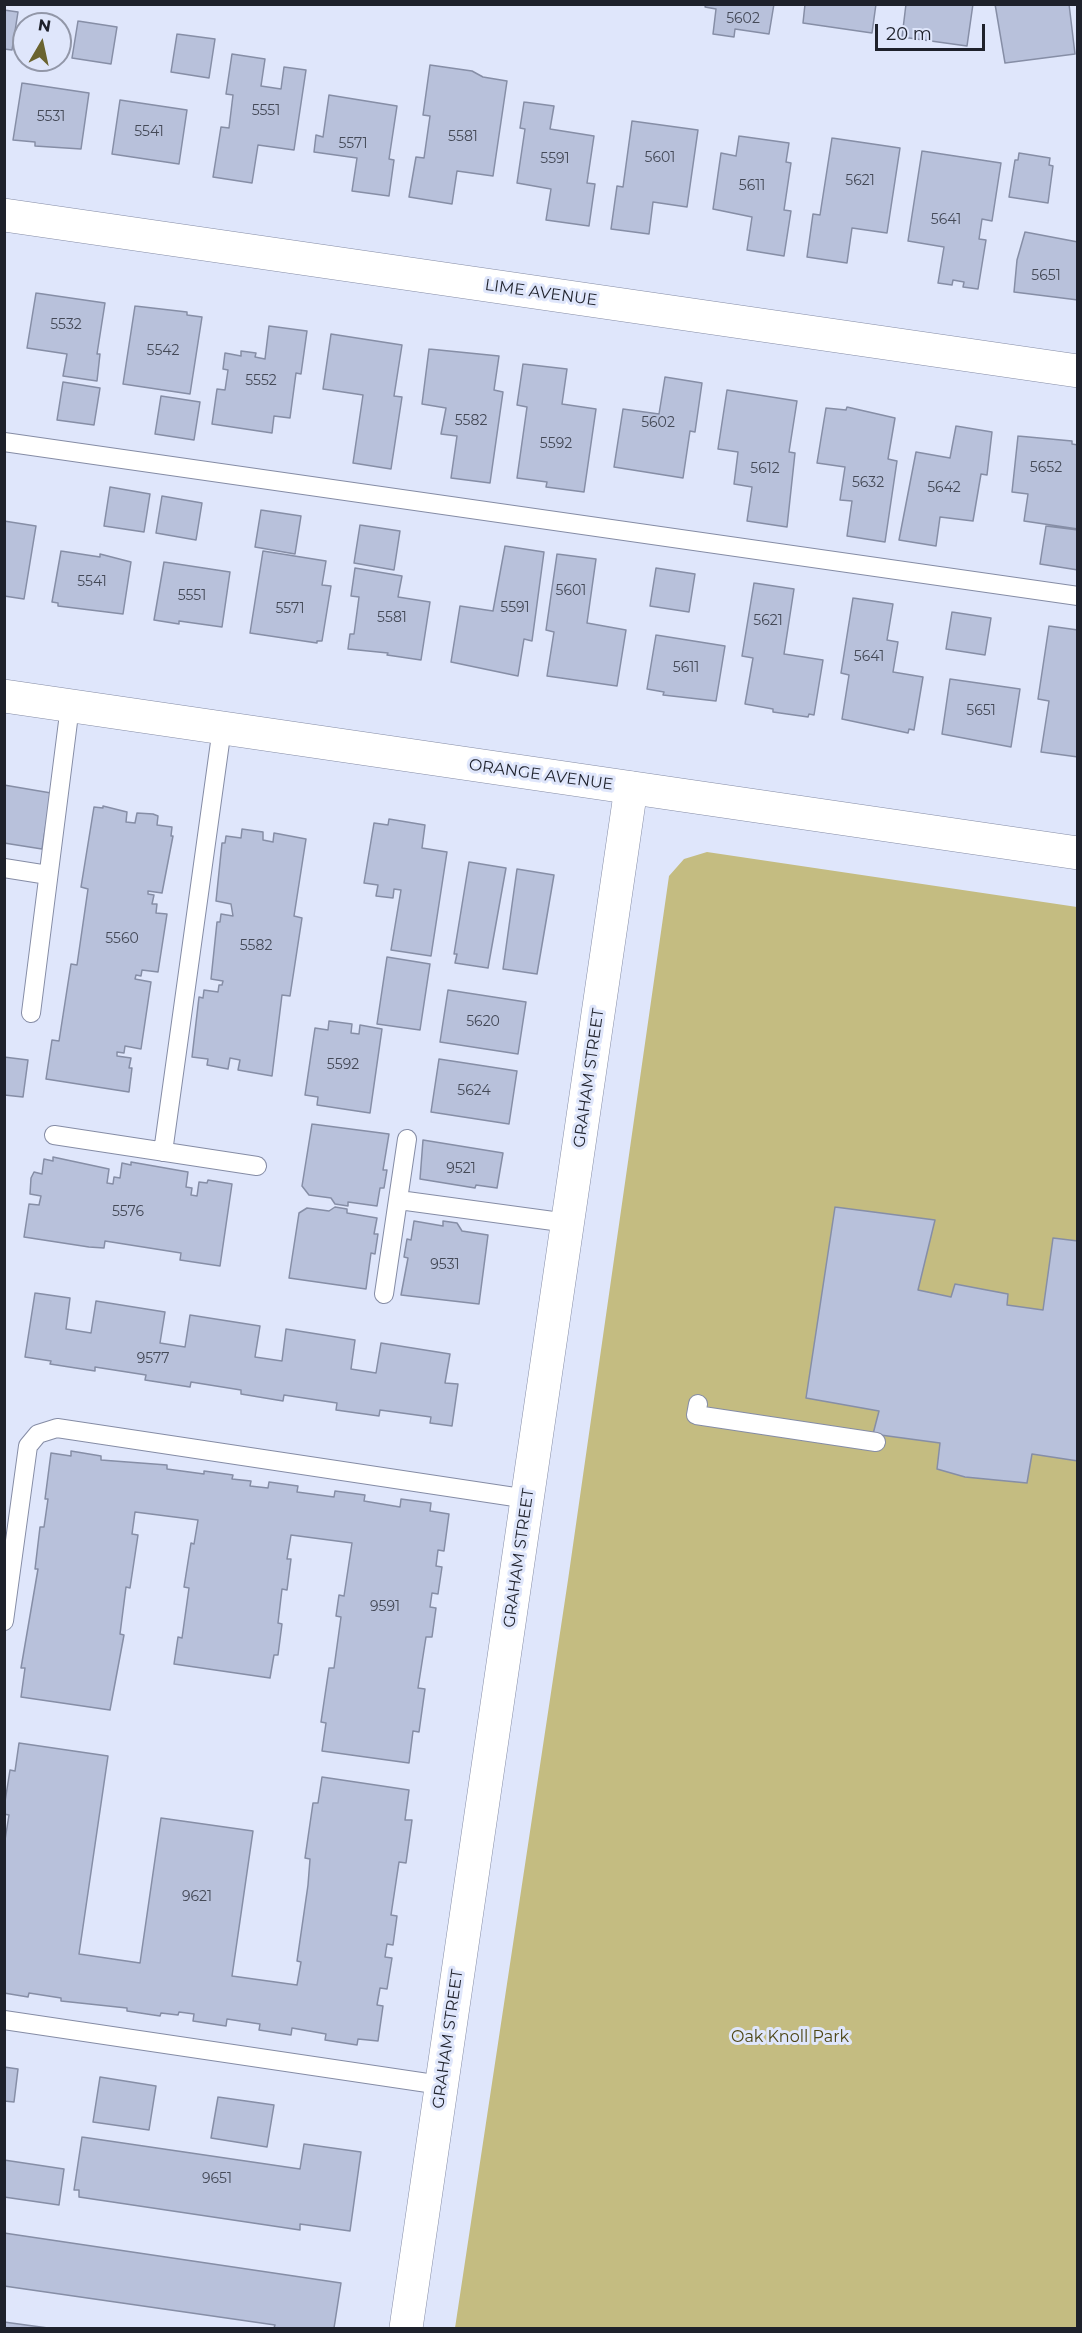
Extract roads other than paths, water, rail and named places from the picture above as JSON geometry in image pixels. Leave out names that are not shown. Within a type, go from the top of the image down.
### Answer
[{"type":"street","name":"LIME AVENUE","points":[[4,215],[1077,371]]},
{"type":"street","name":"ORANGE AVENUE","points":[[4,696],[1077,853]]},
{"type":"street","name":"GRAHAM STREET","points":[[406,2328],[631,788]]},
{"type":"lane","points":[[4,442],[1077,596]]},
{"type":"lane","points":[[31,1013],[70,706]]},
{"type":"lane","points":[[163,1152],[222,729]]},
{"type":"lane","points":[[4,868],[48,875]]},
{"type":"lane","points":[[54,1135],[257,1166]]},
{"type":"lane","points":[[384,1294],[407,1139]]},
{"type":"lane","points":[[399,1200],[568,1223]]},
{"type":"lane","points":[[698,1404],[696,1414],[876,1442]]},
{"type":"lane","points":[[4,1621],[28,1446],[38,1434],[57,1428],[528,1499]]},
{"type":"lane","points":[[4,2020],[441,2085]]},
{"type":"park label","name":"Oak Knoll Park","points":[[790,2037]]}]
